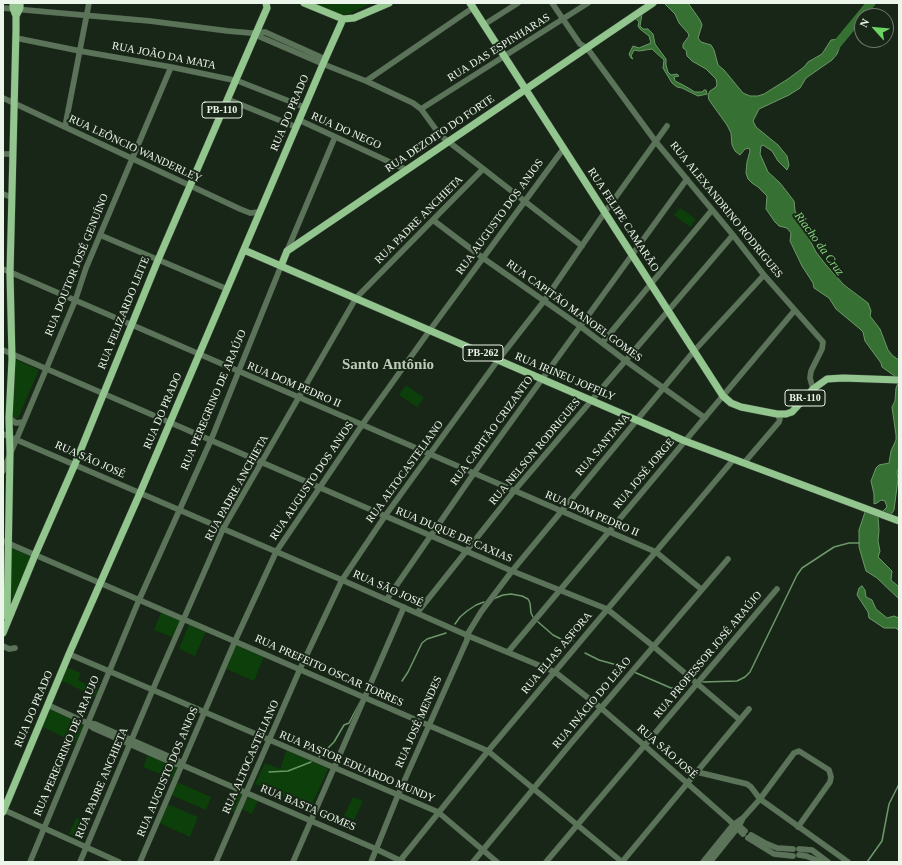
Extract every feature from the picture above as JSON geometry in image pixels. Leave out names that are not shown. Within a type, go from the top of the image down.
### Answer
[{"type":"main road","name":"RUA FELIZARDO LEITE","points":[[3,633],[75,464],[130,325],[189,185],[236,80],[254,34],[267,8],[266,3]]},
{"type":"main road","points":[[304,3],[343,19],[354,18],[389,3]]},
{"type":"main road","name":"RUA DEZOITO DO FORTE","points":[[287,251],[653,3]]},
{"type":"main road","name":"RUA FELIPE CAMARÃO","points":[[472,5],[723,396],[731,403],[741,407],[778,414]]},
{"type":"main road","points":[[7,621],[6,542],[10,453],[9,418],[11,353],[7,271],[11,197],[17,6]]},
{"type":"main road","name":"RUA DO PRADO","points":[[4,811],[69,654],[140,493],[304,107],[343,19]]},
{"type":"main road","name":"RUA IRINEU JOFFILY","points":[[244,250],[685,441],[899,521]]},
{"type":"main road","name":"RUA PEREGRINO DE ARAÚJO","points":[[281,266],[287,251]]},
{"type":"main road","name":"BR-110","points":[[778,414],[792,412],[813,389],[827,380],[843,378],[899,380]]},
{"type":"street","points":[[65,127],[89,3]]},
{"type":"street","points":[[485,24],[518,3]]},
{"type":"street","name":"RUA ALEXANDRINO RODRIGUES","points":[[552,3],[580,44],[587,48],[656,142],[764,274],[823,342],[822,349],[811,371],[810,378],[813,389]]},
{"type":"street","name":"RUA DAS ESPINHARAS","points":[[421,109],[588,3]]},
{"type":"street","points":[[366,80],[472,5]]},
{"type":"street","points":[[3,8],[17,6],[254,34],[324,61],[413,103],[421,109],[436,131],[448,142],[582,246]]},
{"type":"street","name":"RUA JOÃO DA MATA","points":[[16,38],[236,80],[304,107]]},
{"type":"street","name":"RUA DOUTOR JOSÉ GENUÍNO","points":[[9,436],[23,422],[75,301],[86,268],[170,67]]},
{"type":"street","name":"RUA LEÔNCIO WANDERLEY","points":[[3,98],[246,212],[260,212]]},
{"type":"street","name":"RUA DO NEGO","points":[[227,99],[335,137],[407,170]]},
{"type":"street","name":"RUA ALTOCASTELIANO","points":[[216,862],[300,669],[342,580],[429,454],[498,360],[544,301],[605,212],[667,126]]},
{"type":"street","name":"RUA PEREGRINO DE ARAÚJO","points":[[287,251],[335,137]]},
{"type":"street","name":"RUA AUGUSTO DOS ANJOS","points":[[140,862],[235,641],[276,552],[362,425],[564,148]]},
{"type":"street","points":[[3,154],[12,154]]},
{"type":"street","name":"RUA PADRE ANCHIETA","points":[[80,862],[130,742],[223,529],[298,397],[356,298],[483,169]]},
{"type":"street","name":"RUA CAPITÃO CRIZANTO","points":[[386,600],[474,473],[687,179]]},
{"type":"street","points":[[3,194],[11,197]]},
{"type":"street","points":[[602,343],[712,210]]},
{"type":"street","name":"RUA CAPITÃO MANOEL GOMES","points":[[433,220],[704,418]]},
{"type":"street","points":[[100,235],[227,289]]},
{"type":"street","name":"RUA NELSON RODRIGUES","points":[[417,613],[514,491],[733,235]]},
{"type":"street","name":"RUA PEREGRINO DE ARAÚJO","points":[[110,671],[178,510],[211,440],[281,266]]},
{"type":"street","name":"RUA DOM PEDRO II","points":[[7,271],[656,552],[702,589]]},
{"type":"street","name":"RUA SANTANA","points":[[466,635],[512,571],[561,511],[694,351],[764,274]]},
{"type":"street","name":"RUA JOSÉ JORGE","points":[[508,652],[795,310]]},
{"type":"street","name":"RUA DUQUE DE CAXIAS","points":[[3,350],[170,421],[512,571],[607,609],[740,720]]},
{"type":"street","name":"BR-110","points":[[744,463],[779,422],[780,419],[778,414]]},
{"type":"street","points":[[9,418],[16,423],[23,422]]},
{"type":"street","name":"RUA SÃO JOSÉ","points":[[9,436],[466,635],[555,672],[601,708],[744,832]]},
{"type":"street","points":[[3,471],[10,453]]},
{"type":"street","name":"RUA ELIAS ASFORA","points":[[401,861],[438,812],[488,751],[734,459]]},
{"type":"street","name":"RUA PREFEITO OSCAR TORRES","points":[[6,542],[488,751],[622,862]]},
{"type":"street","name":"RUA INÁCIO DO LEÃO","points":[[473,862],[653,646],[728,559]]},
{"type":"street","name":"RUA PROFESSOR JOSÉ ARAÚJO","points":[[546,862],[777,589]]},
{"type":"street","points":[[293,862],[404,607]]},
{"type":"street","name":"RUA JOSÉ MENDES","points":[[371,862],[428,725],[467,640],[466,635]]},
{"type":"street","points":[[3,646],[9,649],[15,648]]},
{"type":"street","name":"RUA PASTOR EDUARDO MUNDY","points":[[69,654],[438,812],[497,862]]},
{"type":"street","name":"RUA PEREGRINO DE ARAUJO","points":[[30,862],[110,671]]},
{"type":"street","name":"RUA BASTA GOMES","points":[[48,705],[87,723],[95,724],[130,742],[177,760],[182,765],[401,861]]},
{"type":"street","points":[[622,862],[749,709]]},
{"type":"street","points":[[703,862],[760,800],[794,752],[801,752],[829,770],[831,777],[830,782],[798,827]]},
{"type":"street","points":[[697,772],[747,784],[751,787],[760,800],[848,862]]},
{"type":"street","points":[[4,811],[119,862]]},
{"type":"street","points":[[710,862],[736,825]]},
{"type":"street","points":[[821,862],[806,856],[774,854],[750,836],[777,848],[812,850],[828,862]]},
{"type":"shaded area","points":[[313,3],[372,3],[348,14],[339,14]]},
{"type":"shaded area","points":[[664,3],[688,3],[702,25],[698,38],[701,42],[711,45],[718,65],[743,93],[750,96],[764,94],[788,79],[804,67],[808,62],[822,54],[831,40],[839,39],[843,41],[837,54],[832,60],[806,78],[800,88],[789,95],[759,109],[753,121],[756,127],[778,145],[787,156],[789,165],[787,170],[778,161],[772,151],[763,145],[761,146],[760,154],[768,172],[780,183],[794,201],[795,211],[816,252],[844,285],[868,303],[871,311],[870,316],[880,329],[888,350],[899,360],[899,467],[897,472],[898,479],[894,510],[890,516],[881,513],[887,507],[885,501],[881,500],[874,504],[874,494],[871,481],[876,468],[879,465],[889,463],[891,451],[896,440],[892,407],[895,401],[898,383],[896,377],[882,367],[881,363],[865,341],[863,332],[836,309],[829,298],[814,288],[813,283],[802,266],[790,241],[791,233],[787,228],[779,226],[775,222],[766,209],[767,196],[748,179],[746,173],[750,151],[749,148],[745,149],[740,155],[735,151],[732,145],[731,133],[727,125],[709,100],[708,95],[710,91],[716,87],[717,84],[716,79],[706,69],[692,61],[687,56],[686,50],[683,48],[683,44],[689,36],[688,33],[679,23],[675,14]]},
{"type":"shaded area","points":[[642,14],[640,26],[643,29],[648,29],[653,34],[655,44],[666,59],[668,72],[671,75],[677,74],[679,76],[674,77],[675,81],[695,92],[702,92],[706,90],[707,94],[698,96],[677,87],[672,83],[663,68],[664,60],[652,49],[639,51],[634,50],[631,56],[633,59],[631,58],[629,54],[633,46],[639,48],[651,43],[649,36],[640,29],[638,26],[639,22],[634,16]]},
{"type":"shaded area","points":[[680,208],[696,219],[690,227],[674,215]]},
{"type":"shaded area","points":[[15,359],[39,370],[18,418],[15,420],[12,417]]},
{"type":"shaded area","points":[[406,385],[424,398],[417,407],[399,395]]},
{"type":"shaded area","points":[[865,512],[878,517],[878,541],[880,551],[878,557],[892,571],[891,580],[899,587],[899,599],[877,578],[866,571],[859,547],[859,530]]},
{"type":"shaded area","points":[[9,543],[35,555],[12,611]]},
{"type":"shaded area","points":[[862,586],[865,590],[866,597],[872,600],[876,609],[887,618],[894,616],[899,618],[899,631],[896,628],[884,628],[869,618],[868,612],[857,595],[859,588]]},
{"type":"shaded area","points":[[162,610],[184,619],[175,638],[154,630]]},
{"type":"shaded area","points":[[190,622],[207,629],[195,656],[179,649]]},
{"type":"shaded area","points":[[235,641],[265,654],[254,681],[224,668]]},
{"type":"shaded area","points":[[64,666],[81,673],[78,680],[101,691],[98,698],[58,679]]},
{"type":"shaded area","points":[[49,707],[87,723],[79,745],[41,726]]},
{"type":"shaded area","points":[[287,749],[329,767],[310,809],[255,784],[265,763],[280,769]]},
{"type":"shaded area","points":[[150,751],[180,764],[173,779],[143,767]]},
{"type":"shaded area","points":[[175,781],[211,797],[206,810],[169,794]]},
{"type":"shaded area","points":[[235,788],[259,798],[252,814],[240,808],[237,814],[226,809]]},
{"type":"shaded area","points":[[353,797],[363,801],[354,820],[344,816]]},
{"type":"shaded area","points":[[165,803],[198,817],[190,837],[157,822]]},
{"type":"shaded area","points":[[76,818],[88,823],[81,840],[69,834]]},
{"type":"waterway","points":[[833,49],[871,3]]},
{"type":"waterway","points":[[703,682],[737,681],[745,677],[750,672],[797,575],[802,568],[834,547],[849,543],[859,543]]},
{"type":"waterway","points":[[493,599],[511,594],[522,596],[528,599],[533,617]]},
{"type":"waterway","points":[[455,624],[467,611],[484,602]]},
{"type":"waterway","points":[[537,621],[553,635],[563,640],[571,639],[573,641]]},
{"type":"waterway","points":[[402,681],[422,643],[427,639],[446,633]]},
{"type":"waterway","points":[[585,653],[599,660],[624,667]]},
{"type":"waterway","points":[[634,672],[671,688],[677,687],[689,681]]},
{"type":"waterway","points":[[319,757],[334,742],[344,725],[349,723],[360,702]]},
{"type":"waterway","points":[[269,772],[288,771],[311,762]]},
{"type":"waterway","points":[[867,862],[882,841],[889,804],[899,784]]},
{"type":"district","name":"Santo Antônio","points":[[388,365]]},
{"type":"water label","name":"Riacho da Cruz","points":[[819,244]]}]
